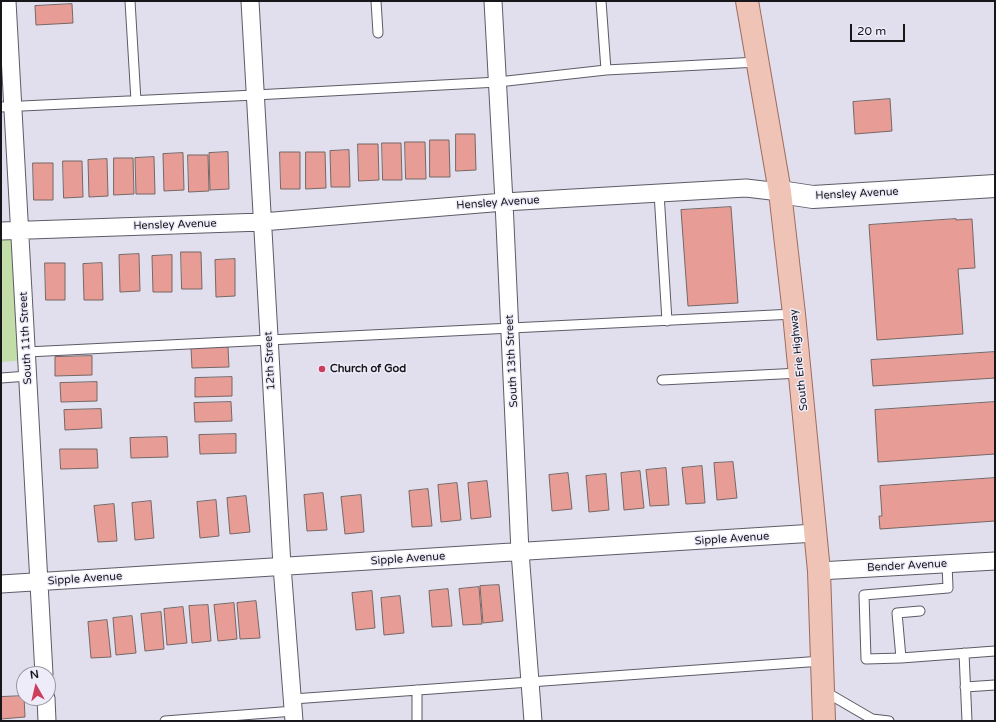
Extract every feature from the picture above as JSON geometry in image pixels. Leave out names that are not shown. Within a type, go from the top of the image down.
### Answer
[{"type":"main road","name":"South Erie Highway","points":[[747,1],[780,192],[794,314],[819,571],[824,721]]},
{"type":"street","name":"South 11th Street","points":[[7,1],[7,106],[20,230],[44,666]]},
{"type":"street","name":"12th Street","points":[[250,1],[282,566],[293,710]]},
{"type":"street","name":"South 13th Street","points":[[493,1],[520,552],[533,721]]},
{"type":"street","name":"Hensley Avenue","points":[[1,231],[262,222],[504,202],[746,188],[813,197],[995,186]]},
{"type":"street","name":"Sipple Avenue","points":[[1,584],[816,534]]},
{"type":"street","name":"Bender Avenue","points":[[819,571],[995,561]]},
{"type":"street","points":[[46,706],[47,721]]},
{"type":"lane","points":[[130,1],[136,100]]},
{"type":"lane","points":[[376,1],[378,33]]},
{"type":"lane","points":[[601,1],[606,70]]},
{"type":"lane","points":[[7,106],[498,82],[606,70],[758,62]]},
{"type":"lane","points":[[659,193],[667,321]]},
{"type":"lane","points":[[27,352],[794,314]]},
{"type":"lane","points":[[662,380],[800,373]]},
{"type":"lane","points":[[1,378],[28,376]]},
{"type":"lane","points":[[947,564],[948,588],[864,595],[866,659],[890,659],[995,651]]},
{"type":"lane","points":[[901,658],[897,613],[920,611]]},
{"type":"lane","points":[[964,653],[967,721]]},
{"type":"lane","points":[[171,721],[293,710],[417,690],[822,661]]},
{"type":"lane","points":[[965,687],[995,685]]},
{"type":"lane","points":[[417,690],[417,721]]},
{"type":"lane","points":[[823,690],[856,711],[872,719],[889,721]]},
{"type":"green space","points":[[20,230],[27,360],[1,362],[1,231]]},
{"type":"building","points":[[72,4],[73,23],[36,25],[35,6]]},
{"type":"building","points":[[890,99],[892,131],[855,134],[853,102]]},
{"type":"building","points":[[456,134],[475,134],[476,170],[456,171]]},
{"type":"building","points":[[430,140],[449,140],[450,177],[430,177]]},
{"type":"building","points":[[405,142],[425,142],[426,179],[406,179]]},
{"type":"building","points":[[382,143],[401,143],[402,180],[383,180]]},
{"type":"building","points":[[358,144],[378,144],[379,180],[359,181]]},
{"type":"building","points":[[349,150],[350,187],[331,187],[330,151]]},
{"type":"building","points":[[228,152],[229,189],[210,190],[209,153]]},
{"type":"building","points":[[280,152],[300,152],[300,189],[281,189]]},
{"type":"building","points":[[306,152],[325,152],[326,188],[306,189]]},
{"type":"building","points":[[183,153],[184,190],[164,191],[163,154]]},
{"type":"building","points":[[188,155],[208,155],[209,191],[189,192]]},
{"type":"building","points":[[154,157],[155,194],[136,194],[135,158]]},
{"type":"building","points":[[114,158],[133,158],[134,194],[114,195]]},
{"type":"building","points":[[107,159],[108,196],[89,197],[88,160]]},
{"type":"building","points":[[63,161],[82,161],[83,197],[64,198]]},
{"type":"building","points":[[33,163],[53,163],[53,200],[34,200]]},
{"type":"building","points":[[731,207],[738,303],[688,306],[681,210]]},
{"type":"building","points":[[972,219],[975,268],[958,269],[963,334],[877,340],[869,225]]},
{"type":"building","points":[[181,252],[201,252],[202,289],[182,289]]},
{"type":"building","points":[[139,254],[140,291],[120,292],[119,255]]},
{"type":"building","points":[[172,255],[172,292],[153,292],[152,256]]},
{"type":"building","points":[[235,259],[235,296],[216,297],[215,260]]},
{"type":"building","points":[[45,263],[65,263],[65,300],[46,300]]},
{"type":"building","points":[[102,263],[103,300],[84,300],[83,264]]},
{"type":"building","points":[[228,347],[229,367],[192,368],[191,348]]},
{"type":"building","points":[[995,352],[995,378],[873,386],[871,360]]},
{"type":"building","points":[[92,356],[92,375],[55,376],[55,357]]},
{"type":"building","points":[[232,377],[232,396],[195,397],[195,378]]},
{"type":"building","points":[[97,382],[97,401],[61,402],[60,383]]},
{"type":"building","points":[[231,402],[232,421],[195,422],[194,403]]},
{"type":"building","points":[[995,402],[995,454],[878,462],[875,410]]},
{"type":"building","points":[[101,409],[102,428],[65,430],[64,410]]},
{"type":"building","points":[[236,434],[236,453],[200,454],[199,435]]},
{"type":"building","points":[[167,437],[168,457],[131,458],[130,438]]},
{"type":"building","points":[[60,449],[97,449],[98,468],[61,469]]},
{"type":"building","points":[[733,462],[737,498],[717,500],[714,463]]},
{"type":"building","points":[[702,466],[705,503],[686,504],[682,468]]},
{"type":"building","points":[[666,468],[669,505],[650,506],[646,470]]},
{"type":"building","points":[[640,471],[644,508],[624,510],[621,473]]},
{"type":"building","points":[[568,473],[572,509],[552,511],[549,475]]},
{"type":"building","points":[[606,474],[609,510],[589,512],[586,476]]},
{"type":"building","points":[[995,478],[995,521],[880,529],[879,516],[882,516],[880,486]]},
{"type":"building","points":[[487,481],[491,517],[471,519],[468,483]]},
{"type":"building","points":[[457,483],[461,520],[441,522],[438,485]]},
{"type":"building","points":[[428,489],[432,526],[412,527],[409,491]]},
{"type":"building","points":[[323,493],[327,530],[307,531],[304,495]]},
{"type":"building","points":[[361,495],[364,532],[345,534],[341,497]]},
{"type":"building","points":[[246,496],[250,532],[230,534],[227,498]]},
{"type":"building","points":[[216,500],[219,536],[200,538],[197,502]]},
{"type":"building","points":[[151,501],[154,538],[135,540],[132,503]]},
{"type":"building","points":[[114,504],[117,541],[98,542],[94,506]]},
{"type":"building","points":[[499,585],[503,621],[483,623],[480,586]]},
{"type":"building","points":[[479,587],[482,624],[463,625],[459,589]]},
{"type":"building","points":[[448,589],[452,626],[432,627],[429,591]]},
{"type":"building","points":[[372,591],[375,628],[356,630],[352,593]]},
{"type":"building","points":[[400,596],[404,633],[384,635],[381,598]]},
{"type":"building","points":[[256,601],[260,638],[240,639],[237,603]]},
{"type":"building","points":[[234,603],[237,639],[218,641],[214,605]]},
{"type":"building","points":[[208,605],[211,641],[192,643],[189,606]]},
{"type":"building","points":[[183,607],[187,643],[167,645],[164,609]]},
{"type":"building","points":[[161,612],[164,649],[145,651],[141,614]]},
{"type":"building","points":[[132,616],[136,653],[116,655],[113,618]]},
{"type":"building","points":[[107,620],[111,657],[91,658],[88,622]]},
{"type":"building","points":[[16,696],[16,706],[24,706],[25,717],[1,719],[1,697]]},
{"type":"place","name":"Church of God","points":[[322,369]]}]
